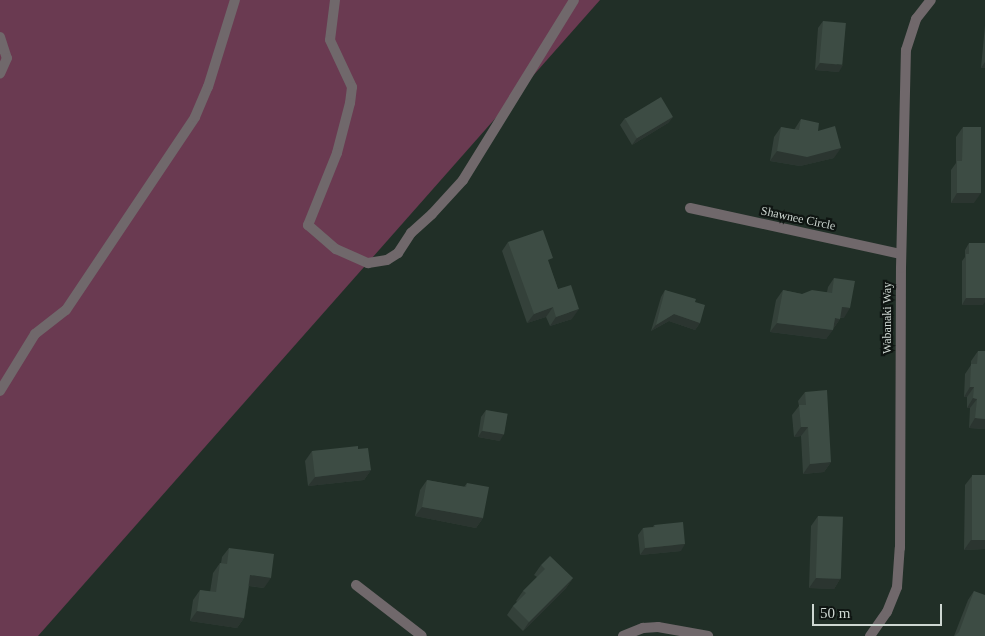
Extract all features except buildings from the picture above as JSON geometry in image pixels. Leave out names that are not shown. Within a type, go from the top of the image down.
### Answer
[{"type":"street","points":[[0,391],[35,334],[66,310],[195,117],[211,79],[235,0]]},
{"type":"street","points":[[335,0],[330,40],[352,86],[350,103],[337,153],[308,225],[336,250],[368,263],[387,260],[398,253],[411,233],[432,214],[463,180],[574,0]]},
{"type":"street","name":"Wabanaki Way","points":[[870,636],[887,612],[897,587],[899,567],[901,254],[906,50],[916,19],[931,0]]},
{"type":"street","points":[[0,37],[6,58],[0,74]]},
{"type":"street","name":"Shawnee Circle","points":[[690,208],[901,254]]},
{"type":"street","points":[[356,585],[422,636]]},
{"type":"street","points":[[623,636],[643,628],[658,627],[708,636]]},
{"type":"shaded area","points":[[0,0],[600,0],[38,636],[0,636]]}]
